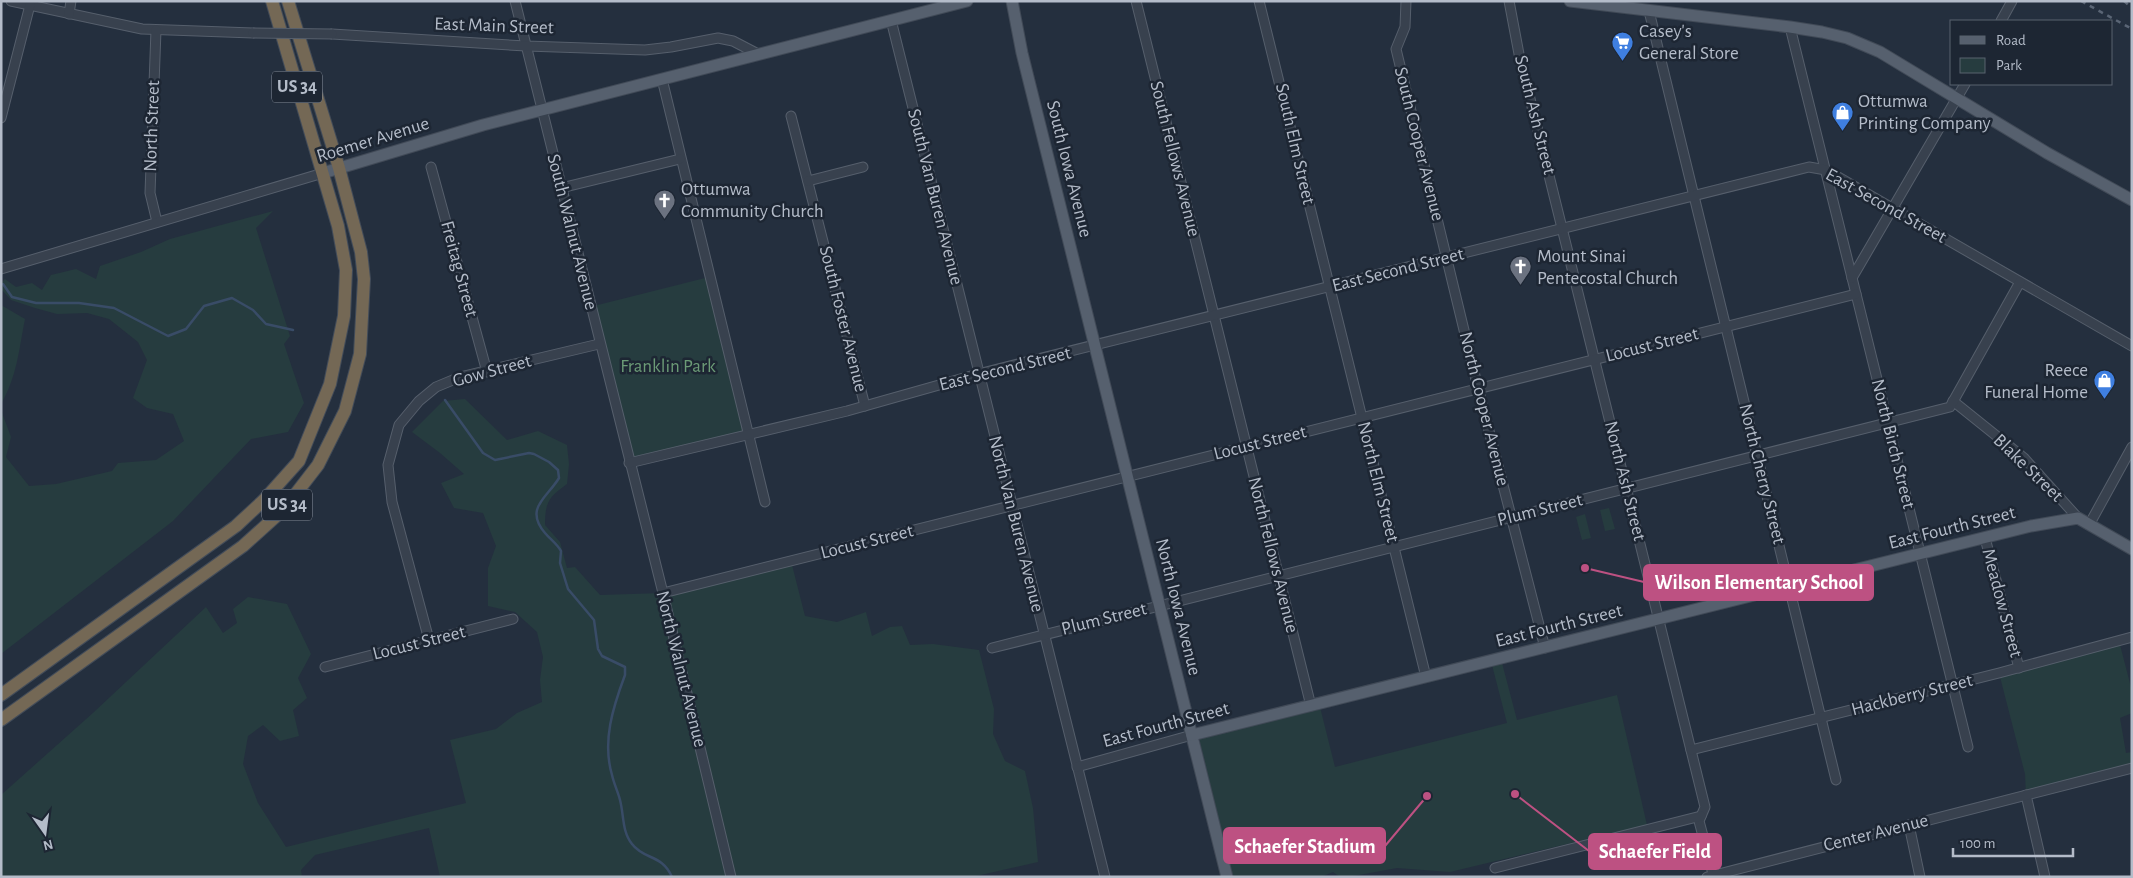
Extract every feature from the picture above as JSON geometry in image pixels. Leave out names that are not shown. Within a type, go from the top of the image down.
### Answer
[{"type":"highway","name":"US 34","points":[[1,694],[236,526],[264,500],[299,461],[330,384],[344,316],[346,270],[338,226],[272,1]]},
{"type":"highway","name":"US 34","points":[[1,720],[243,546],[284,509],[318,465],[345,411],[360,354],[364,279],[361,252],[339,168],[288,1]]},
{"type":"main road","points":[[758,54],[966,1]]},
{"type":"main road","name":"South Iowa Avenue","points":[[1012,1],[1023,59],[1095,345]]},
{"type":"main road","points":[[1570,1],[1790,27],[1822,32],[1857,42],[1880,52],[1956,99],[2132,200]]},
{"type":"main road","name":"Roemer Avenue","points":[[323,173],[483,125],[758,54]]},
{"type":"main road","name":"North Iowa Avenue","points":[[1095,345],[1227,877]]},
{"type":"main road","points":[[2078,518],[2132,550]]},
{"type":"main road","name":"East Fourth Street","points":[[1192,736],[1985,538],[2078,518]]},
{"type":"street","name":"East Main Street","points":[[11,1],[156,30],[253,34],[332,34],[526,46],[645,50],[718,38],[733,41],[758,54]]},
{"type":"street","points":[[69,14],[71,1]]},
{"type":"street","name":"South Walnut Avenue","points":[[515,1],[629,462]]},
{"type":"street","name":"South Fellows Avenue","points":[[1136,1],[1179,168],[1214,317]]},
{"type":"street","name":"South Elm Street","points":[[1259,1],[1284,95],[1329,286]]},
{"type":"street","name":"South Cooper Avenue","points":[[1406,1],[1405,27],[1396,49],[1446,258]]},
{"type":"street","name":"South Ash Street","points":[[1509,1],[1519,54],[1563,228]]},
{"type":"street","points":[[2002,20],[2012,1]]},
{"type":"street","points":[[1,118],[30,5]]},
{"type":"street","name":"North Cherry Street","points":[[1649,10],[1836,780]]},
{"type":"street","name":"South Van Buren Avenue","points":[[891,20],[978,374]]},
{"type":"street","name":"North Birch Street","points":[[1790,27],[1968,747]]},
{"type":"street","name":"North Street","points":[[156,30],[150,193],[157,222]]},
{"type":"street","points":[[662,79],[765,502]]},
{"type":"street","points":[[1852,278],[1964,85]]},
{"type":"street","name":"South Foster Avenue","points":[[791,116],[865,406]]},
{"type":"street","points":[[561,188],[680,159]]},
{"type":"street","name":"Freitag Street","points":[[431,167],[487,372]]},
{"type":"street","points":[[808,181],[863,167]]},
{"type":"street","name":"East Second Street","points":[[629,462],[865,406],[978,374],[1214,317],[1329,286],[1809,167],[1826,170],[2132,346]]},
{"type":"street","name":"Roemer Avenue","points":[[1,269],[323,173]]},
{"type":"street","name":"North Ash Street","points":[[1563,228],[1705,807],[1700,821],[1712,870],[1718,875]]},
{"type":"street","name":"North Cooper Avenue","points":[[1446,258],[1544,648]]},
{"type":"street","points":[[1953,401],[2020,282]]},
{"type":"street","name":"North Elm Street","points":[[1329,286],[1426,677]]},
{"type":"street","name":"Locust Street","points":[[663,593],[1856,294]]},
{"type":"street","name":"North Fellows Avenue","points":[[1214,317],[1311,706]]},
{"type":"street","name":"Gow Street","points":[[429,640],[392,502],[388,465],[399,425],[418,401],[436,387],[460,377],[599,344]]},
{"type":"street","name":"North Van Buren Avenue","points":[[978,374],[1105,877]]},
{"type":"street","name":"Plum Street","points":[[992,648],[1888,423],[1950,407],[1953,401]]},
{"type":"street","name":"Blake Street","points":[[1953,401],[2024,458],[2078,518]]},
{"type":"street","points":[[2089,525],[2132,448]]},
{"type":"street","name":"North Walnut Avenue","points":[[629,462],[663,593],[731,877]]},
{"type":"street","name":"Meadow Street","points":[[1985,538],[2019,668]]},
{"type":"street","name":"Locust Street","points":[[324,667],[512,619]]},
{"type":"street","name":"Hackberry Street","points":[[1691,750],[2019,668],[2132,637]]},
{"type":"street","name":"East Fourth Street","points":[[1077,767],[1192,736]]},
{"type":"street","name":"Center Avenue","points":[[1707,877],[2132,768]]},
{"type":"street","points":[[2026,795],[2045,877]]},
{"type":"street","points":[[1495,868],[1701,816]]},
{"type":"street","points":[[1909,825],[1920,877]]},
{"type":"green space","points":[[273,211],[256,228],[290,336],[284,344],[304,403],[288,432],[251,439],[173,521],[1,654],[1,410],[11,437],[6,457],[29,486],[56,484],[112,471],[118,463],[156,460],[184,441],[173,414],[147,408],[133,398],[147,360],[138,342],[109,319],[87,313],[57,314],[11,300],[1,289],[1,283],[5,279],[16,287],[32,283],[42,290],[51,275],[76,269],[96,279],[100,266],[141,252],[170,239]]},
{"type":"green space","name":"Franklin Park","points":[[709,277],[748,435],[629,463],[590,307]]},
{"type":"green space","points":[[1,305],[25,319],[11,384],[1,404]]},
{"type":"green space","points":[[465,399],[507,440],[538,431],[567,445],[569,464],[567,484],[549,501],[545,525],[560,542],[567,568],[575,567],[600,595],[663,593],[791,561],[805,616],[837,622],[866,612],[872,636],[890,627],[902,626],[910,645],[933,644],[979,650],[994,709],[993,734],[1005,761],[1025,771],[1033,808],[1038,862],[972,877],[440,877],[429,828],[315,855],[301,870],[302,877],[1,877],[1,795],[94,712],[206,607],[223,633],[237,623],[233,609],[248,597],[287,604],[311,654],[298,678],[307,698],[293,710],[299,736],[280,741],[263,725],[248,736],[243,764],[258,803],[286,847],[466,803],[450,740],[496,729],[517,713],[542,702],[540,680],[543,657],[537,632],[515,612],[488,606],[488,568],[496,546],[483,513],[454,508],[441,483],[464,474],[412,432],[443,401]]},
{"type":"green space","points":[[1609,508],[1615,529],[1605,531],[1600,510]]},
{"type":"green space","points":[[1585,514],[1591,538],[1582,540],[1576,517]]},
{"type":"green space","points":[[2119,641],[2132,691],[2132,713],[2120,718],[2126,753],[2132,752],[2132,768],[2026,795],[2025,774],[1999,673]]},
{"type":"green space","points":[[1502,663],[1517,720],[1617,695],[1647,825],[1450,872],[1397,868],[1348,877],[1340,877],[1333,872],[1321,877],[1233,877],[1200,739],[1204,736],[1320,707],[1335,767],[1507,723],[1492,665]]},
{"type":"waterway","points":[[3,284],[12,297],[36,303],[79,303],[114,308],[168,336],[186,329],[204,306],[232,298],[253,310],[266,324],[293,330]]},
{"type":"waterway","points":[[445,400],[483,453],[495,460],[529,453],[534,454],[549,462],[558,470],[559,478],[540,504],[537,510],[537,517],[545,533],[561,551],[560,563],[568,589],[594,620],[598,649],[602,656],[625,667],[625,675],[616,699],[610,724],[609,762],[620,800],[626,834],[637,849],[663,864],[672,877]]},
{"type":"railway","points":[[2081,1],[2132,29]]},
{"type":"railway","points":[[2124,1],[2132,8]]},
{"type":"place","name":"Casey's General Store","points":[[1623,61]]},
{"type":"place","name":"Ottumwa Printing Company","points":[[1842,131]]},
{"type":"place","name":"Ottumwa Community Church","points":[[665,219]]},
{"type":"place","name":"Mount Sinai Pentecostal Church","points":[[1521,286]]},
{"type":"place","name":"Reece Funeral Home","points":[[2104,400]]},
{"type":"place","name":"Wilson Elementary School","points":[[1585,568]]},
{"type":"place","name":"Schaefer Field","points":[[1515,794]]},
{"type":"place","name":"Schaefer Stadium","points":[[1427,796]]}]
